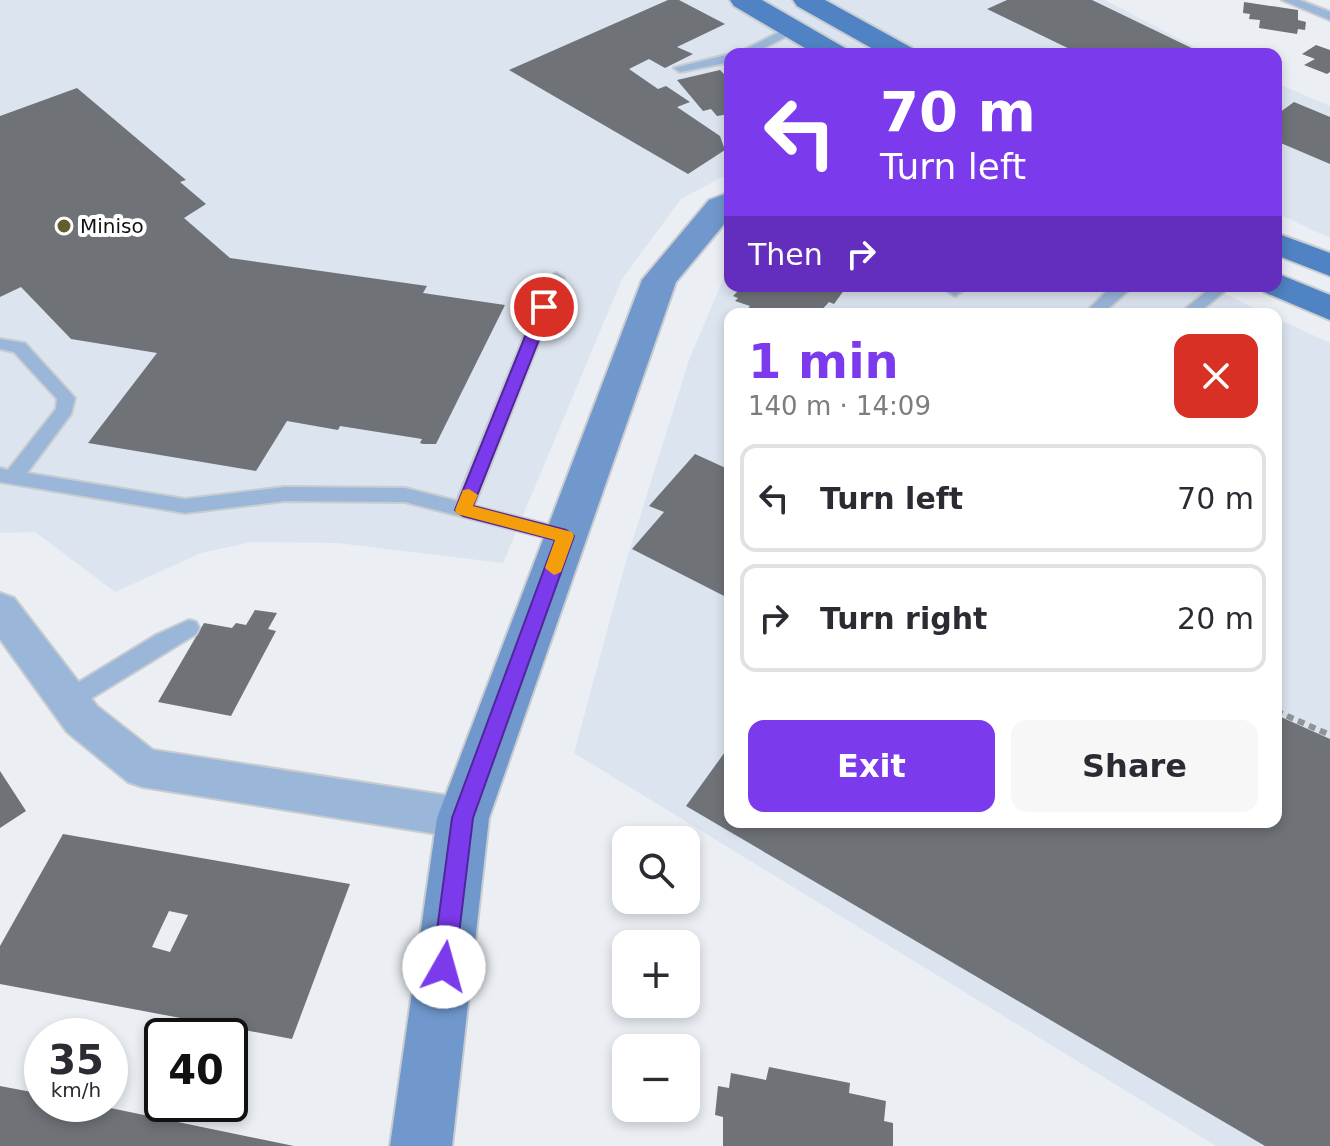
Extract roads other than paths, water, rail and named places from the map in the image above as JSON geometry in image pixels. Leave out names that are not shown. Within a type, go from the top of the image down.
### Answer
[{"type":"main road","points":[[743,0],[824,48]]},
{"type":"main road","points":[[806,0],[891,48]]},
{"type":"main road","points":[[1282,246],[1330,266]]},
{"type":"main road","points":[[1282,287],[1330,309]]},
{"type":"street","points":[[421,1146],[463,818],[659,280],[724,205]]},
{"type":"street","points":[[0,609],[82,719],[143,768],[463,818]]},
{"type":"lane","points":[[1288,0],[1330,16]]},
{"type":"lane","points":[[756,48],[793,30]]},
{"type":"lane","points":[[760,46],[764,48]]},
{"type":"lane","points":[[680,68],[724,59]]},
{"type":"lane","points":[[463,510],[556,278]]},
{"type":"lane","points":[[1099,308],[1118,292]]},
{"type":"lane","points":[[1195,308],[1215,292]]},
{"type":"lane","points":[[0,344],[19,347],[66,398],[65,410],[6,476]]},
{"type":"lane","points":[[6,476],[185,506],[285,494],[405,495],[566,536]]},
{"type":"lane","points":[[69,700],[189,628]]},
{"type":"place","name":"Miniso","points":[[64,226]]}]
